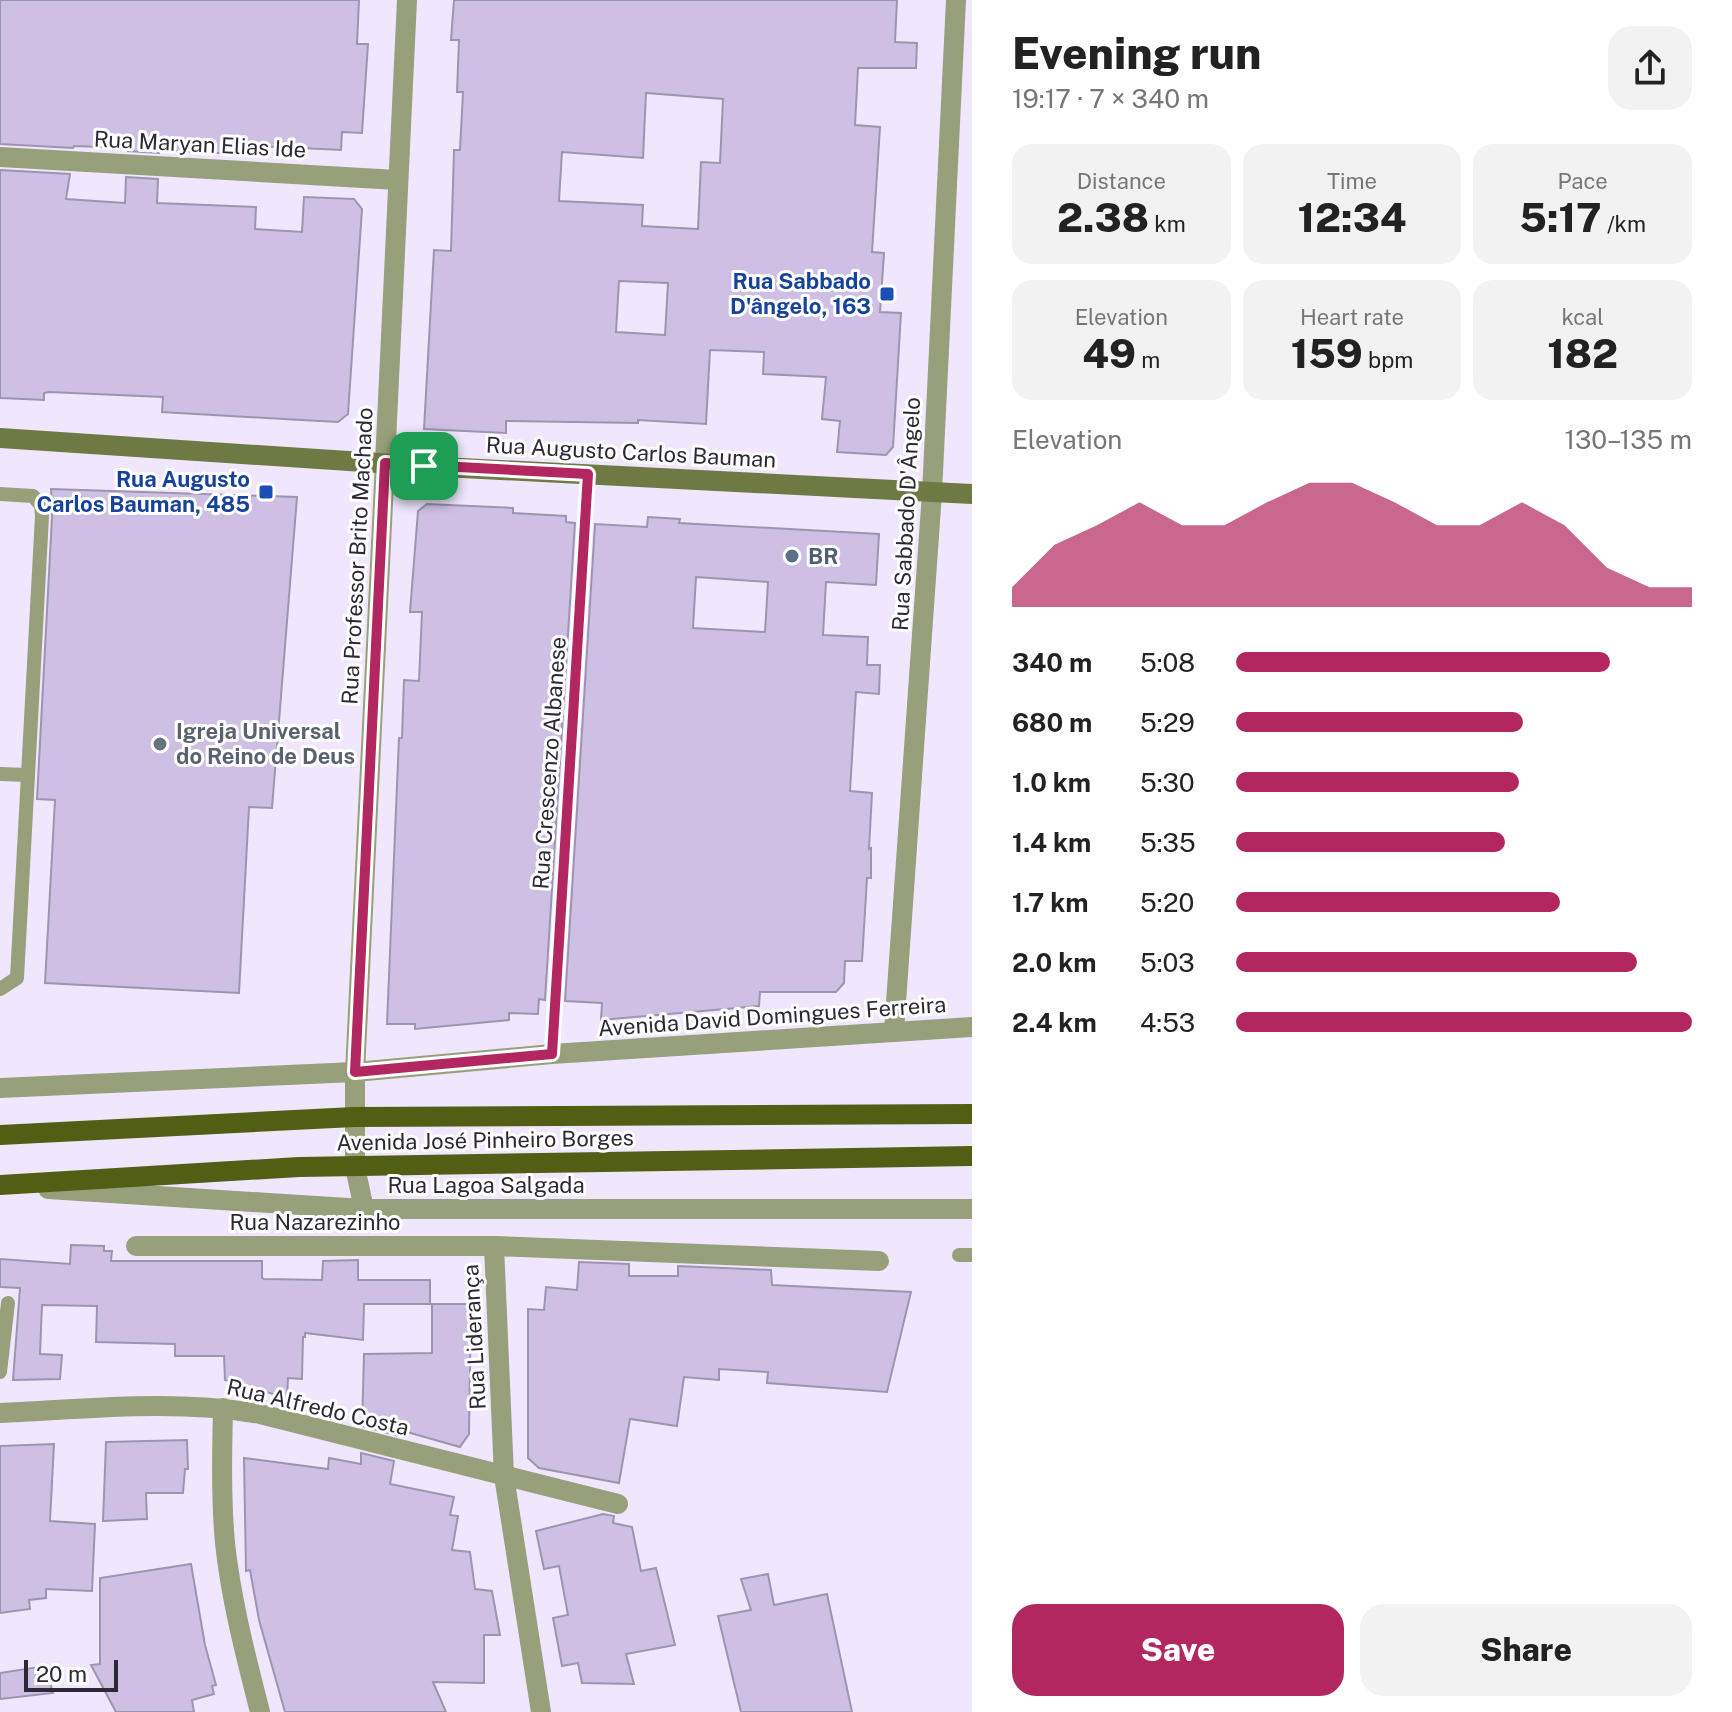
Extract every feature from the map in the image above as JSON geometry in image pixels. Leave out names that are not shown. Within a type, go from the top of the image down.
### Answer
[{"type":"main road","name":"Rua Augusto Carlos Bauman","points":[[0,438],[385,463],[972,494]]},
{"type":"main road","name":"Avenida José Pinheiro Borges","points":[[0,1135],[354,1117],[972,1114]]},
{"type":"main road","name":"Avenida José Pinheiro Borges","points":[[0,1185],[125,1176],[414,1165],[972,1156]]},
{"type":"street","name":"Rua Professor Brito Machado","points":[[364,1209],[355,1167],[355,1072],[407,0]]},
{"type":"street","name":"Rua Sabbado D'Ângelo","points":[[894,1031],[932,493],[956,0]]},
{"type":"street","name":"Rua Maryan Elias Ide","points":[[0,157],[397,180]]},
{"type":"street","name":"Avenida David Domingues Ferreira","points":[[0,1088],[355,1072],[552,1054],[972,1027]]},
{"type":"street","name":"Rua Lagoa Salgada","points":[[0,1185],[364,1209],[972,1209]]},
{"type":"street","name":"Rua Nazarezinho","points":[[136,1246],[494,1246]]},
{"type":"street","name":"Rua Liderança","points":[[541,1712],[504,1476],[494,1246],[879,1261]]},
{"type":"street","name":"Rua Alfredo Costa","points":[[0,1413],[152,1407],[223,1408],[260,1414],[618,1504]]},
{"type":"street","points":[[223,1408],[221,1480],[226,1547],[244,1648],[260,1712]]},
{"type":"lane","name":"Rua Crescenzo Albanese","points":[[552,1054],[588,474]]},
{"type":"lane","points":[[0,494],[33,496],[41,505],[42,516],[17,978],[0,989]]},
{"type":"lane","points":[[0,774],[28,775]]},
{"type":"lane","points":[[0,1372],[8,1303]]},
{"type":"building","points":[[0,0],[359,0],[357,44],[368,44],[362,133],[342,132],[341,150],[259,146],[258,155],[0,144]]},
{"type":"building","points":[[454,0],[897,0],[895,42],[917,43],[916,68],[858,68],[855,125],[880,127],[872,252],[884,253],[880,312],[901,313],[893,447],[886,455],[837,452],[840,421],[822,419],[826,377],[763,374],[764,352],[710,350],[706,424],[638,420],[638,423],[506,421],[506,433],[424,429],[434,250],[451,251],[454,150],[460,150],[463,92],[457,92],[459,40],[451,40]],"holes":[[[646,93],[723,99],[720,163],[701,162],[698,229],[642,226],[643,205],[559,201],[562,152],[643,158]],[[619,281],[668,283],[665,335],[616,332]]]},
{"type":"building","points":[[0,170],[70,174],[66,199],[125,203],[126,177],[158,179],[157,203],[256,207],[255,229],[302,232],[304,197],[354,199],[362,209],[348,414],[338,422],[162,412],[163,397],[49,392],[44,393],[44,400],[0,398]]},
{"type":"building","name":"Igreja Universal do Reino de Deus","points":[[51,489],[297,497],[272,808],[249,807],[239,993],[45,983],[55,800],[37,799]]},
{"type":"building","points":[[427,504],[513,508],[513,513],[566,516],[566,522],[575,523],[545,1000],[539,999],[538,1014],[509,1013],[509,1020],[415,1029],[415,1024],[387,1024],[399,738],[402,738],[404,680],[419,681],[422,612],[410,612],[418,511]]},
{"type":"building","points":[[648,517],[680,519],[679,523],[879,534],[876,585],[826,582],[823,635],[868,637],[867,665],[880,665],[879,694],[856,692],[850,791],[872,793],[871,878],[867,878],[862,961],[845,961],[844,983],[836,992],[760,992],[759,1006],[601,1020],[602,1003],[565,1001],[595,524],[647,527]],"holes":[[[696,577],[768,582],[765,632],[693,628]]]},
{"type":"building","points":[[71,1245],[104,1246],[104,1251],[112,1251],[111,1261],[262,1261],[264,1279],[322,1280],[323,1261],[358,1260],[358,1280],[430,1280],[430,1304],[364,1304],[363,1340],[305,1333],[302,1379],[288,1378],[287,1398],[225,1380],[224,1356],[175,1356],[175,1344],[96,1342],[97,1306],[42,1305],[40,1354],[62,1355],[60,1379],[13,1380],[20,1288],[0,1287],[0,1259],[70,1264]]},
{"type":"building","points":[[579,1262],[629,1264],[629,1276],[678,1276],[678,1266],[771,1270],[772,1285],[911,1292],[887,1392],[767,1383],[768,1372],[719,1369],[719,1380],[684,1377],[677,1426],[630,1419],[619,1483],[539,1468],[528,1458],[528,1309],[544,1310],[546,1287],[577,1290]]},
{"type":"building","points":[[432,1304],[471,1304],[469,1434],[460,1447],[400,1430],[399,1436],[362,1426],[364,1354],[432,1353]]},
{"type":"building","points":[[187,1440],[188,1469],[185,1469],[183,1493],[146,1493],[147,1519],[103,1521],[106,1442]]},
{"type":"building","points":[[54,1444],[50,1521],[95,1524],[92,1591],[46,1589],[46,1598],[29,1600],[30,1609],[0,1613],[0,1446]]},
{"type":"building","points":[[361,1453],[394,1461],[390,1484],[454,1497],[450,1515],[458,1516],[452,1550],[470,1552],[475,1589],[492,1591],[500,1635],[484,1635],[484,1683],[433,1682],[446,1712],[285,1712],[259,1620],[250,1570],[246,1571],[244,1458],[328,1469],[329,1458],[361,1464]]},
{"type":"building","points":[[603,1514],[614,1516],[613,1523],[632,1527],[641,1571],[656,1568],[675,1645],[626,1654],[634,1684],[582,1683],[578,1663],[562,1666],[553,1618],[568,1615],[559,1566],[544,1569],[536,1531]]},
{"type":"building","points":[[191,1564],[205,1645],[216,1685],[212,1686],[214,1694],[192,1700],[194,1712],[116,1712],[91,1665],[100,1664],[100,1578]]},
{"type":"building","points":[[768,1574],[774,1605],[827,1594],[852,1712],[741,1712],[718,1616],[751,1610],[741,1579]]},
{"type":"building","points":[[45,1666],[53,1693],[0,1699],[0,1673]]},
{"type":"place","name":"Rua Sabbado D'ângelo, 163","points":[[887,294]]},
{"type":"place","name":"Rua Augusto Carlos Bauman, 485","points":[[266,492]]},
{"type":"place","name":"BR","points":[[792,556]]},
{"type":"place","name":"Igreja Universal do Reino de Deus","points":[[160,744]]},
{"type":"route","points":[[385,463],[424,466],[588,474],[552,1054],[355,1072],[385,463]]}]
